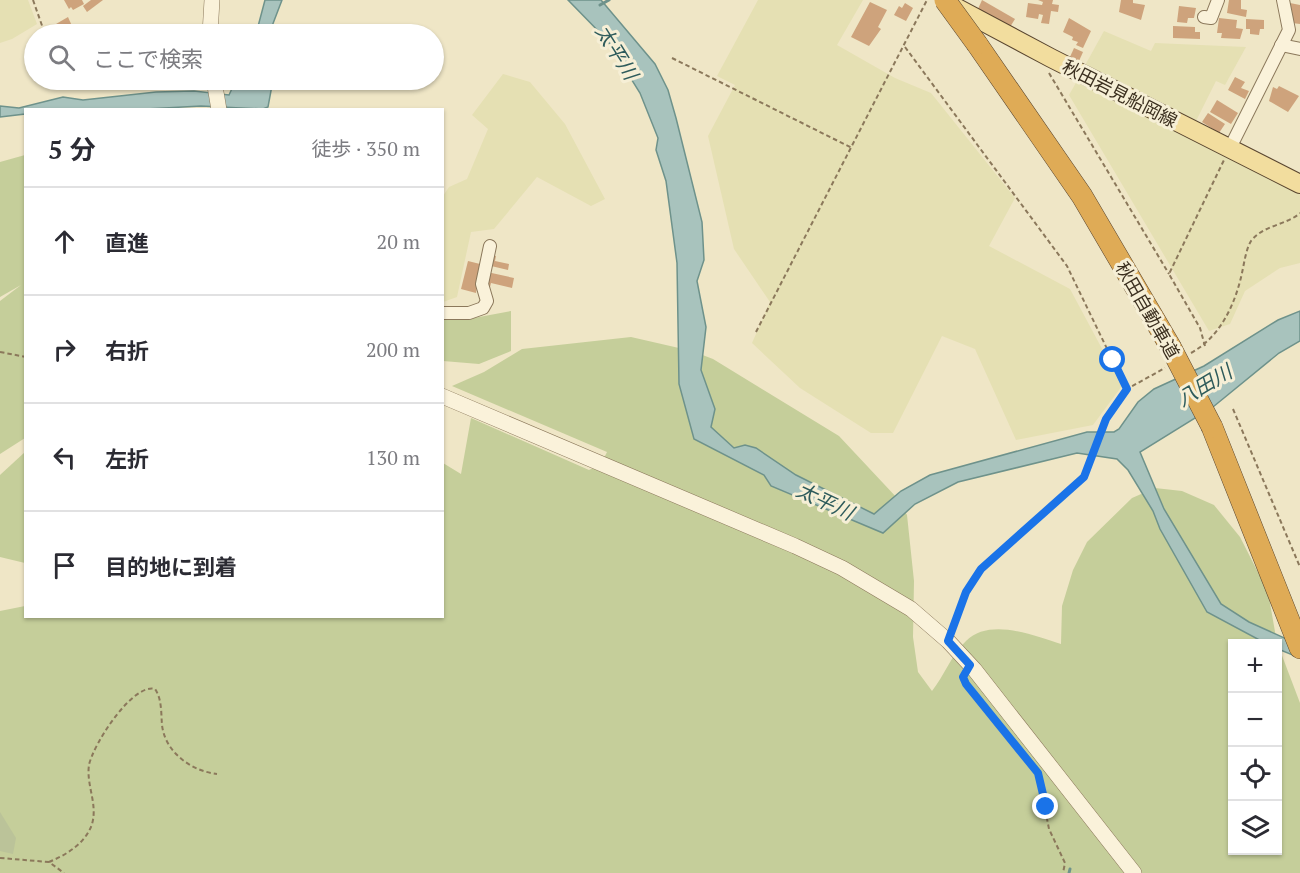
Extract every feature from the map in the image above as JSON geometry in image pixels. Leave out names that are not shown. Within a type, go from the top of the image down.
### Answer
[{"type":"highway","name":"秋田自動車道","points":[[944,0],[1082,196],[1170,346],[1212,427],[1300,648]]},
{"type":"main road","name":"秋田岩見船岡線","points":[[944,0],[1051,58],[1300,184]]},
{"type":"street","points":[[211,24],[212,0]]},
{"type":"street","points":[[1204,17],[1210,18],[1218,0]]},
{"type":"street","points":[[1230,148],[1289,30],[1283,0]]},
{"type":"street","points":[[1281,45],[1300,49]]},
{"type":"street","points":[[216,90],[219,108]]},
{"type":"street","points":[[444,313],[469,313],[483,308],[487,301],[482,284],[490,246]]},
{"type":"street","points":[[444,397],[842,568],[911,609],[948,641],[970,665],[1134,873]]},
{"type":"path","points":[[33,0],[41,24]]},
{"type":"path","points":[[756,332],[905,47],[927,0]]},
{"type":"path","points":[[905,47],[1066,266],[1127,389],[1106,419],[1084,477],[981,569],[966,592],[948,641]]},
{"type":"path","points":[[672,58],[852,148]]},
{"type":"path","points":[[1048,71],[1200,328],[1204,346],[1224,322],[1238,293],[1251,241],[1272,226],[1300,213]]},
{"type":"path","points":[[1169,274],[1230,148]]},
{"type":"path","points":[[0,352],[24,357]]},
{"type":"path","points":[[1233,409],[1300,567]]},
{"type":"path","points":[[970,665],[963,677],[994,717]]},
{"type":"path","points":[[49,862],[84,841],[92,824],[94,805],[88,775],[89,762],[117,714],[142,690],[155,689],[159,694],[162,728],[168,746],[194,768],[217,774]]},
{"type":"path","points":[[1032,765],[1042,786],[1049,830],[1065,863],[1063,873]]},
{"type":"path","points":[[0,858],[49,862],[64,873]]},
{"type":"shaded area","points":[[0,0],[28,0],[37,24],[24,24],[24,32],[0,43]]},
{"type":"shaded area","points":[[758,0],[863,0],[837,45],[895,78],[931,93],[1015,198],[989,246],[1070,289],[1122,386],[1093,425],[1016,440],[975,349],[942,336],[893,433],[871,433],[800,388],[752,343],[770,302],[734,249],[708,136],[735,85],[717,76]]},
{"type":"shaded area","points":[[1104,31],[1151,51],[1155,43],[1246,47],[1225,85],[1216,81],[1194,125],[1083,69]]},
{"type":"shaded area","points":[[503,74],[530,82],[565,124],[605,199],[591,206],[537,177],[494,229],[471,232],[457,297],[444,302],[444,194],[449,187],[467,179],[488,129],[472,115]]},
{"type":"shaded area","points":[[1077,81],[1300,190],[1300,263],[1280,268],[1245,291],[1230,324],[1209,331],[1069,95]]},
{"type":"green space","points":[[24,155],[24,439],[0,454],[0,301],[21,285],[0,297],[0,162]]},
{"type":"green space","points":[[511,311],[511,351],[479,364],[444,361],[444,318],[463,320]]},
{"type":"green space","points":[[631,337],[692,351],[713,359],[839,436],[898,499],[907,515],[914,581],[913,637],[918,672],[932,691],[961,646],[976,634],[987,630],[1013,630],[1061,644],[1062,606],[1073,570],[1087,542],[1132,498],[1155,488],[1182,491],[1214,505],[1240,537],[1268,592],[1276,639],[1228,639],[1228,855],[1282,855],[1282,656],[1300,703],[1300,873],[0,873],[0,611],[24,606],[24,618],[444,618],[444,464],[461,474],[471,418],[589,470],[601,464],[607,452],[452,386],[484,372],[522,349]]},
{"type":"green space","points":[[24,453],[24,563],[0,557],[0,475]]},
{"type":"green space","points":[[0,812],[16,838],[13,854],[0,851]]},
{"type":"water","points":[[265,0],[282,0],[273,24],[259,24]]},
{"type":"water","points":[[568,0],[601,0],[655,64],[668,90],[702,222],[704,260],[697,281],[706,327],[701,370],[715,409],[711,427],[734,448],[745,445],[756,448],[796,475],[874,514],[901,491],[930,475],[1087,432],[1114,432],[1119,429],[1138,402],[1154,389],[1204,366],[1278,320],[1300,311],[1300,341],[1279,353],[1213,407],[1140,452],[1164,509],[1221,604],[1249,622],[1300,645],[1300,658],[1282,651],[1282,639],[1258,639],[1207,612],[1160,529],[1153,511],[1128,470],[1117,459],[1077,453],[958,482],[915,504],[883,533],[771,486],[764,475],[694,439],[679,384],[677,263],[666,181],[656,150],[658,138],[640,93],[607,40]]},
{"type":"water","points":[[231,90],[271,90],[268,107],[266,108],[201,106],[24,108],[24,114],[0,117],[0,106],[19,108],[63,97],[83,100],[156,92],[194,91],[229,95]]},
{"type":"building","points":[[64,0],[82,0],[84,4],[73,10],[71,7],[69,9]]},
{"type":"building","points":[[91,0],[103,0],[87,12],[83,6]]},
{"type":"building","points":[[982,0],[1015,19],[1010,27],[978,9]]},
{"type":"building","points":[[1038,0],[1053,0],[1052,4],[1059,5],[1058,12],[1051,11],[1049,24],[1041,23],[1043,15],[1039,14],[1038,19],[1026,17],[1028,3],[1042,5],[1043,2]]},
{"type":"building","points":[[1121,0],[1133,0],[1133,3],[1145,5],[1141,20],[1119,12]]},
{"type":"building","points":[[1229,0],[1241,0],[1241,9],[1247,10],[1246,17],[1227,13]]},
{"type":"building","points":[[870,2],[887,10],[878,27],[881,29],[869,46],[851,37]]},
{"type":"building","points":[[905,3],[913,8],[906,21],[894,15],[899,6],[902,8]]},
{"type":"building","points":[[1290,3],[1300,5],[1300,24],[1292,23]]},
{"type":"building","points":[[1179,6],[1196,8],[1194,18],[1188,18],[1187,23],[1177,22]]},
{"type":"building","points":[[68,17],[71,24],[56,24]]},
{"type":"building","points":[[1069,18],[1091,31],[1083,48],[1076,45],[1078,42],[1072,40],[1073,37],[1063,32]]},
{"type":"building","points":[[1219,18],[1237,20],[1236,28],[1243,29],[1240,39],[1221,38],[1222,33],[1217,33]]},
{"type":"building","points":[[1246,19],[1264,20],[1264,29],[1260,29],[1259,35],[1250,34],[1250,29],[1246,29]]},
{"type":"building","points":[[1173,26],[1195,27],[1195,32],[1200,32],[1200,39],[1173,38]]},
{"type":"building","points":[[1074,48],[1083,52],[1079,61],[1070,57]]},
{"type":"building","points":[[1235,77],[1245,82],[1241,88],[1249,91],[1245,99],[1228,90]]},
{"type":"building","points":[[1279,86],[1299,96],[1288,112],[1269,101],[1273,87],[1277,89]]},
{"type":"building","points":[[1217,100],[1238,113],[1231,124],[1210,112]]},
{"type":"building","points":[[1208,113],[1225,124],[1219,133],[1202,122]]},
{"type":"building","points":[[490,255],[496,256],[495,261],[509,264],[508,270],[487,265]]},
{"type":"building","points":[[468,261],[480,264],[476,293],[461,289]]},
{"type":"building","points":[[487,272],[514,278],[512,288],[491,283],[490,287],[485,285]]},
{"type":"waterway","points":[[600,5],[609,0]]},
{"type":"waterway","points":[[1069,873],[1070,869]]},
{"type":"route","points":[[1046,807],[1038,773],[1014,740],[966,684],[963,677],[964,672],[970,665],[948,641],[966,592],[981,569],[1084,477],[1106,419],[1127,389],[1113,360]]},
{"type":"water label","name":"太平川","points":[[617,52]]},
{"type":"water label","name":"八田川","points":[[1204,385]]},
{"type":"water label","name":"太平川","points":[[825,501]]}]
